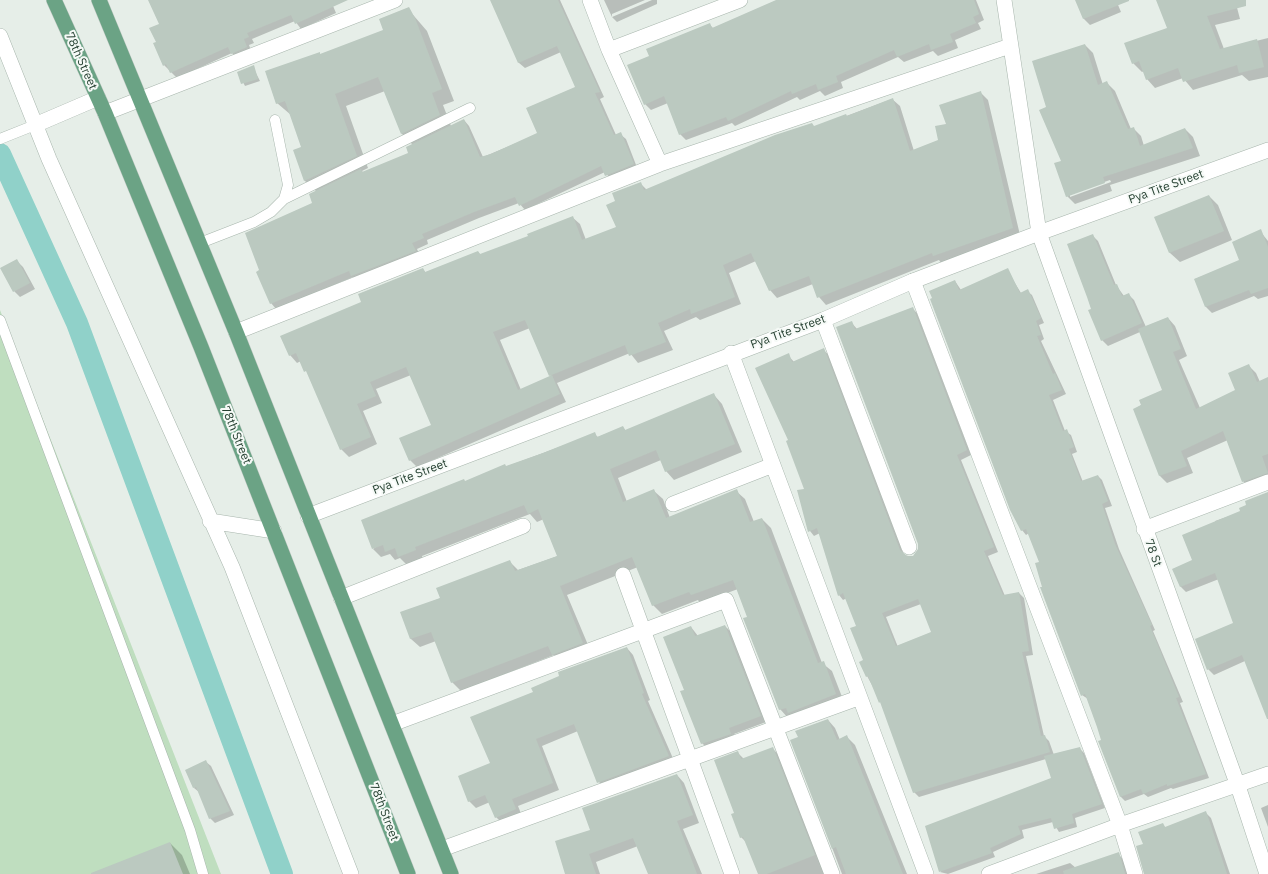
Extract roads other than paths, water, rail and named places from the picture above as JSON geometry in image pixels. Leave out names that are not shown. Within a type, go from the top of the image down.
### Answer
[{"type":"main road","name":"78th Street","points":[[54,0],[98,98],[202,347],[408,874]]},
{"type":"main road","points":[[100,0],[236,332],[451,874]]},
{"type":"street","points":[[104,113],[395,0]]},
{"type":"street","points":[[590,0],[660,164]]},
{"type":"street","points":[[610,50],[740,0]]},
{"type":"street","name":"78 St","points":[[1004,0],[1039,233],[1238,786],[1267,874]]},
{"type":"street","points":[[0,36],[35,124],[232,567],[351,874]]},
{"type":"street","points":[[236,332],[660,164],[1010,46]]},
{"type":"street","points":[[35,124],[98,98]]},
{"type":"street","name":"Pya Tite Street","points":[[308,516],[731,353],[823,320],[913,281],[1039,233],[1267,152]]},
{"type":"street","points":[[913,281],[1120,824],[1135,874]]},
{"type":"street","points":[[823,320],[909,547]]},
{"type":"street","points":[[731,353],[858,698],[926,874]]},
{"type":"street","points":[[673,504],[773,465]]},
{"type":"street","points":[[1144,529],[1268,482]]},
{"type":"street","points":[[210,520],[274,531]]},
{"type":"street","points":[[341,598],[524,526]]},
{"type":"street","points":[[624,576],[732,874]]},
{"type":"street","points":[[392,724],[726,600],[832,874]]},
{"type":"street","points":[[442,849],[858,698]]},
{"type":"street","points":[[989,874],[1120,824],[1238,786],[1268,774]]},
{"type":"lane","points":[[200,243],[254,222],[271,212],[284,199],[470,108]]},
{"type":"lane","points":[[275,120],[288,185],[284,199]]},
{"type":"lane","points":[[0,139],[35,124]]},
{"type":"lane","points":[[0,320],[177,793],[203,874]]},
{"type":"waterway","points":[[0,154],[77,323],[282,874]]}]
